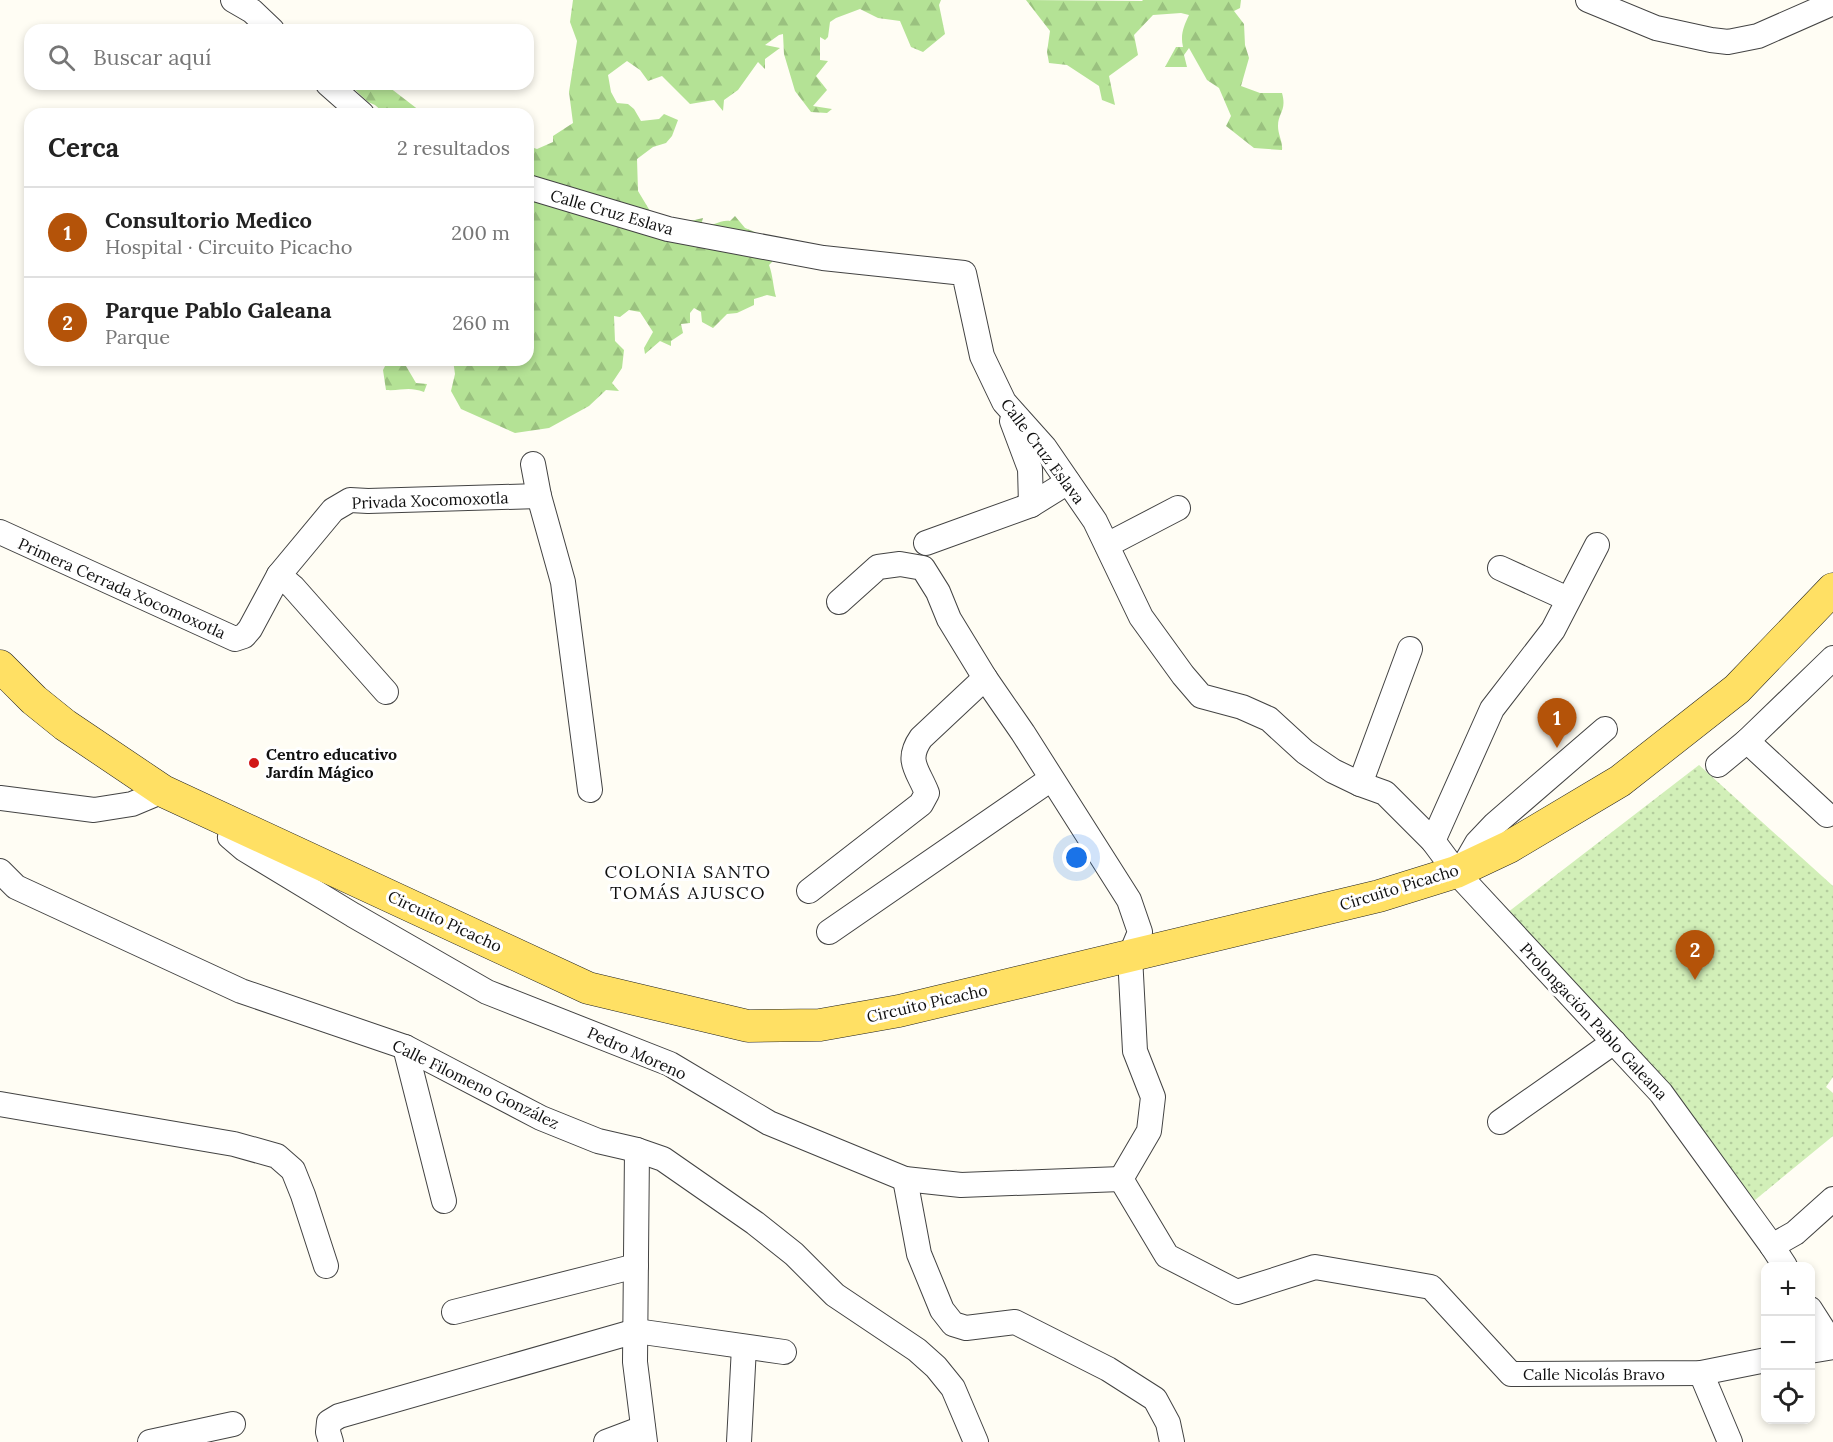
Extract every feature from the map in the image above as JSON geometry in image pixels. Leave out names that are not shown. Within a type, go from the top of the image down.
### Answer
[{"type":"main road","name":"Circuito Picacho","points":[[0,666],[34,700],[66,726],[163,791],[588,988],[748,1026],[820,1025],[899,1011],[1379,896],[1459,870],[1509,847],[1620,781],[1737,689],[1833,589]]},
{"type":"street","points":[[1588,0],[1656,28],[1728,42],[1758,36],[1833,3]]},
{"type":"street","points":[[248,4],[266,24]]},
{"type":"street","points":[[335,90],[355,108]]},
{"type":"street","name":"Calle Cruz Eslava","points":[[534,189],[668,229],[823,258],[964,273],[982,356],[1004,402],[1044,448],[1095,521],[1141,617],[1183,675],[1201,696],[1242,707],[1269,719],[1305,752],[1333,771],[1384,793],[1459,870]]},
{"type":"street","points":[[1004,402],[1030,469],[1031,505]]},
{"type":"street","points":[[533,464],[539,496],[562,582],[590,790]]},
{"type":"street","points":[[926,543],[1031,505],[1068,482]]},
{"type":"street","name":"Privada Xocomoxotla","points":[[244,636],[279,575],[333,510],[350,500],[539,496]]},
{"type":"street","points":[[1107,545],[1178,508]]},
{"type":"street","name":"Primera Cerrada Xocomoxotla","points":[[0,532],[235,639],[244,636]]},
{"type":"street","points":[[1433,841],[1492,709],[1553,630],[1598,545]]},
{"type":"street","points":[[839,602],[878,567],[900,564],[923,568],[939,592],[949,619],[985,678],[1023,733],[1129,900],[1140,932],[1130,956],[1135,1051],[1153,1097],[1149,1131],[1121,1179]]},
{"type":"street","points":[[1500,568],[1568,599]]},
{"type":"street","points":[[279,575],[293,587],[386,692]]},
{"type":"street","points":[[1360,784],[1410,649]]},
{"type":"street","points":[[1718,765],[1747,741],[1833,658]]},
{"type":"street","points":[[809,891],[921,804],[927,794],[912,760],[913,749],[921,738],[985,678]]},
{"type":"street","points":[[1459,870],[1477,843],[1495,824],[1605,729]]},
{"type":"street","points":[[1747,741],[1827,815]]},
{"type":"street","points":[[829,933],[1051,779]]},
{"type":"street","points":[[0,798],[94,810],[132,804],[163,791]]},
{"type":"street","name":"Pedro Moreno","points":[[234,823],[230,837],[244,849],[487,992],[670,1064],[769,1123],[905,1179],[961,1185],[1121,1179]]},
{"type":"street","name":"Prolongación Pablo Galeana","points":[[1459,870],[1661,1093],[1778,1256]]},
{"type":"street","name":"Calle Filomeno González","points":[[0,871],[16,887],[241,991],[405,1047],[541,1119],[598,1141],[638,1150],[663,1159],[717,1195],[794,1254],[836,1295],[917,1350],[953,1388],[976,1442]]},
{"type":"street","points":[[1500,1122],[1614,1042]]},
{"type":"street","points":[[405,1047],[444,1201]]},
{"type":"street","points":[[0,1104],[234,1144],[277,1156],[293,1170],[326,1266]]},
{"type":"street","points":[[606,1442],[644,1435],[635,1362],[638,1150]]},
{"type":"street","points":[[905,1179],[919,1254],[942,1310],[953,1324],[966,1328],[1015,1322],[1108,1369],[1155,1399],[1168,1423],[1172,1442]]},
{"type":"street","name":"Calle Nicolás Bravo","points":[[1121,1179],[1167,1256],[1237,1292],[1315,1267],[1431,1287],[1511,1374],[1701,1373],[1761,1361]]},
{"type":"street","points":[[1778,1256],[1795,1233],[1833,1199]]},
{"type":"street","points":[[454,1312],[636,1266]]},
{"type":"street","points":[[1814,1316],[1833,1346],[1815,1351]]},
{"type":"street","points":[[331,1442],[328,1432],[329,1422],[339,1416],[636,1331],[784,1352]]},
{"type":"street","points":[[740,1442],[744,1347]]},
{"type":"street","points":[[1701,1373],[1730,1442]]},
{"type":"street","points":[[150,1442],[233,1424]]},
{"type":"green space","points":[[573,0],[941,0],[939,5],[945,34],[923,52],[911,47],[900,21],[878,18],[860,9],[830,22],[828,37],[825,40],[820,37],[820,60],[828,61],[816,76],[827,90],[813,106],[832,109],[827,113],[811,112],[795,91],[784,54],[783,34],[765,45],[780,48],[765,59],[765,69],[758,62],[738,90],[724,100],[723,111],[714,100],[690,104],[662,76],[648,81],[640,70],[627,61],[608,75],[611,92],[617,103],[628,104],[641,121],[659,119],[664,114],[678,120],[672,136],[666,143],[653,147],[637,159],[638,191],[653,216],[682,223],[703,218],[700,229],[719,222],[730,221],[735,216],[745,228],[755,232],[772,256],[772,262],[769,265],[776,297],[767,295],[754,299],[754,305],[737,313],[727,314],[713,328],[702,322],[701,312],[694,308],[690,313],[690,323],[681,324],[683,333],[671,341],[671,346],[660,341],[645,354],[644,348],[653,332],[640,312],[629,310],[620,317],[614,316],[615,341],[624,350],[622,368],[612,383],[619,391],[606,390],[589,406],[549,428],[515,433],[461,409],[451,391],[455,374],[454,366],[534,366],[534,148],[537,149],[553,142],[553,136],[573,123],[569,92],[577,41],[570,22]]},
{"type":"green space","points":[[1026,0],[1241,0],[1240,8],[1234,11],[1244,24],[1245,45],[1249,58],[1241,86],[1260,93],[1282,93],[1283,108],[1278,126],[1282,150],[1254,148],[1226,126],[1231,116],[1219,88],[1207,80],[1189,48],[1184,55],[1187,67],[1165,67],[1176,47],[1183,47],[1182,34],[1189,15],[1181,13],[1153,15],[1134,35],[1138,55],[1109,76],[1115,105],[1102,100],[1099,86],[1067,65],[1049,63],[1047,52],[1050,31]]},
{"type":"green space","points":[[355,90],[393,90],[416,108],[378,108]]},
{"type":"green space","points":[[385,366],[406,366],[416,383],[427,384],[424,392],[409,389],[386,390],[383,370]]},
{"type":"green space","points":[[1699,765],[1833,886],[1833,1077],[1826,1087],[1833,1093],[1833,1136],[1744,1209],[1499,919]]},
{"type":"place","name":"Consultorio Medico","points":[[1557,748]]},
{"type":"place","name":"Centro educativo Jardín Mágico","points":[[254,763]]},
{"type":"place","name":"Parque Pablo Galeana","points":[[1695,980]]},
{"type":"district","name":"COLONIA SANTO TOMÁS AJUSCO","points":[[688,882]]}]
